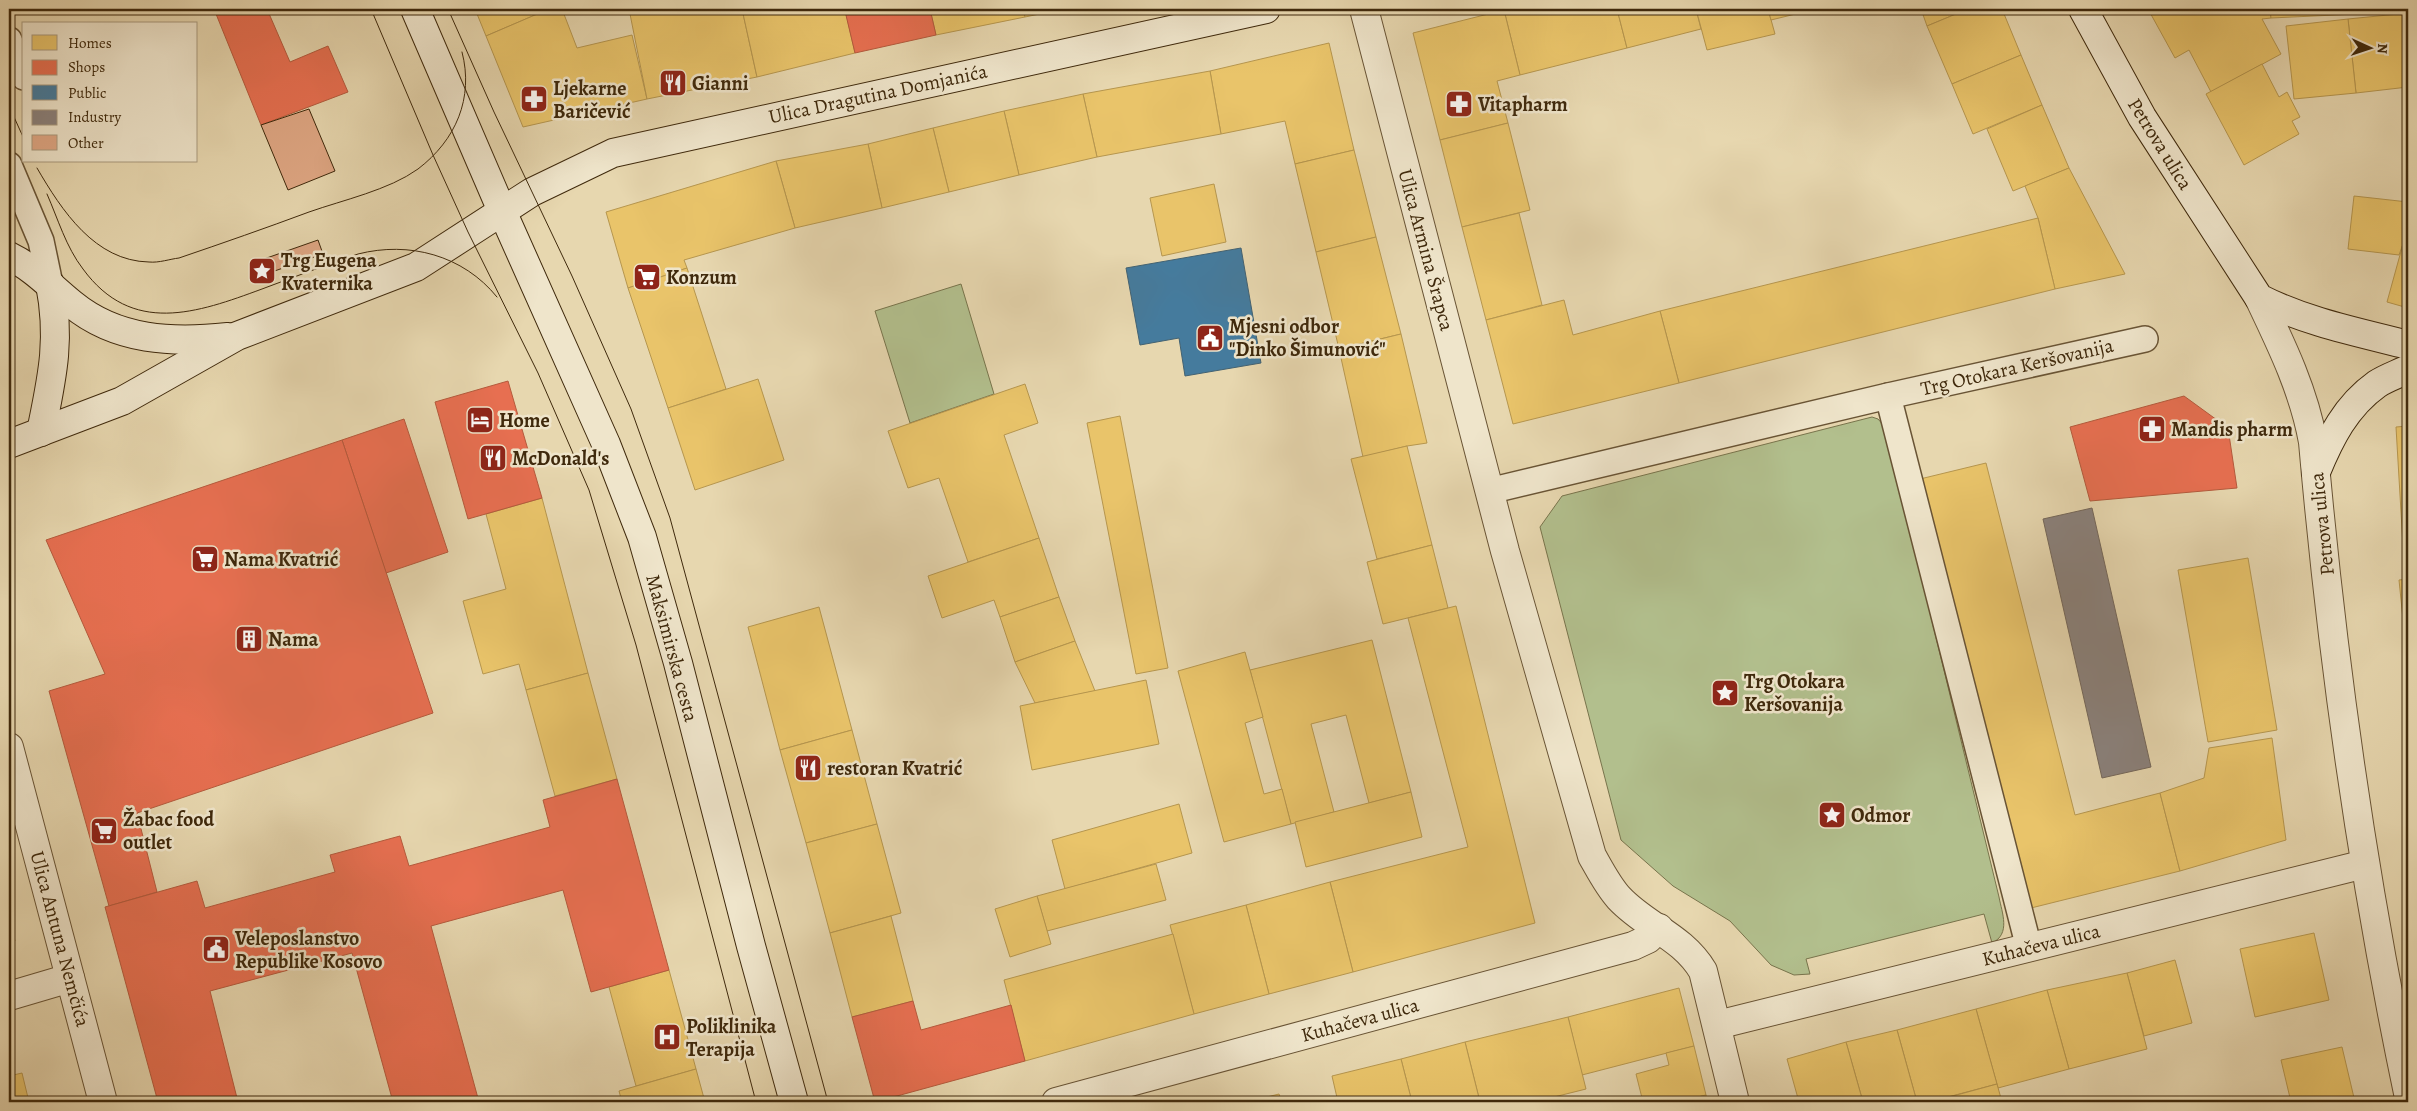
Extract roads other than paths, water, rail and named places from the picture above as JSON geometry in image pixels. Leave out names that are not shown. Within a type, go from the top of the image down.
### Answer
[{"type":"street","points":[[9,444],[122,401],[237,336],[416,267],[502,211],[415,9]]},
{"type":"street","name":"Ulica Dragutina Domjanića","points":[[502,211],[532,192],[592,161],[634,147],[1266,9]]},
{"type":"street","name":"Ulica Armina Šrapca","points":[[1364,9],[1489,491]]},
{"type":"street","name":"Petrova ulica","points":[[2083,9],[2142,117],[2259,298],[2294,374],[2305,405],[2313,442],[2351,780],[2408,1093]]},
{"type":"street","name":"Maksimirska cesta","points":[[502,211],[606,444],[642,538],[678,663],[751,946],[794,1102]]},
{"type":"street","points":[[9,256],[36,272],[73,305],[94,319],[134,335],[180,340],[237,336]]},
{"type":"street","points":[[41,432],[56,354],[55,308],[50,284]]},
{"type":"street","points":[[2259,298],[2285,312],[2408,345]]},
{"type":"street","points":[[2316,472],[2330,439],[2341,420],[2360,398],[2378,383],[2408,369]]},
{"type":"street","points":[[1489,491],[1592,856],[1605,879],[1620,898],[1694,956],[1703,972],[1735,1102]]},
{"type":"street","name":"Ulica Antuna Nemčića","points":[[9,747],[103,1102]]},
{"type":"street","name":"Kuhačeva ulica","points":[[1717,1025],[2365,864]]},
{"type":"street","name":"Kuhačeva ulica","points":[[1056,1102],[1633,946],[1648,939],[1659,928]]},
{"type":"street","points":[[9,996],[70,978]]},
{"type":"lane","points":[[9,40],[22,72]]},
{"type":"lane","points":[[9,164],[41,240],[50,284]]},
{"type":"lane","name":"Trg Otokara Keršovanija","points":[[1489,491],[1888,396],[2145,339]]},
{"type":"lane","points":[[1888,396],[2029,948]]},
{"type":"tram line","points":[[371,9],[433,155],[468,232],[538,373],[589,490],[636,645],[756,1102]]},
{"type":"tram line","points":[[448,9],[494,112],[572,276],[631,409],[670,518],[828,1102]]},
{"type":"tram line","points":[[37,168],[57,201],[82,231],[96,243],[112,253],[130,259],[153,262],[179,258],[380,189],[418,169],[443,145],[459,117],[466,86],[462,52]]},
{"type":"tram line","points":[[9,106],[22,135]]},
{"type":"tram line","points":[[47,194],[67,242],[83,269],[102,290],[122,304],[144,311],[166,313],[190,311],[238,298],[358,254],[396,249],[434,255],[452,262],[468,271],[497,297]]},
{"type":"place","name":"Gianni","points":[[673,83]]},
{"type":"place","name":"Ljekarne Baričević","points":[[534,99]]},
{"type":"place","name":"Vitapharm","points":[[1459,104]]},
{"type":"place","name":"Trg Eugena Kvaternika","points":[[262,271]]},
{"type":"place","name":"Konzum","points":[[647,277]]},
{"type":"place","name":"Mjesni odbor \"Dinko Šimunović\"","points":[[1210,338]]},
{"type":"place","name":"Home","points":[[480,420]]},
{"type":"place","name":"Mandis pharm","points":[[2152,429]]},
{"type":"place","name":"McDonald's","points":[[493,458]]},
{"type":"place","name":"Nama Kvatrić","points":[[205,559]]},
{"type":"place","name":"Nama","points":[[249,639]]},
{"type":"place","name":"Trg Otokara Keršovanija","points":[[1725,693]]},
{"type":"place","name":"restoran Kvatrić","points":[[808,768]]},
{"type":"place","name":"Odmor","points":[[1832,815]]},
{"type":"place","name":"Žabac food outlet","points":[[104,831]]},
{"type":"place","name":"Veleposlanstvo Republike Kosovo","points":[[216,949]]},
{"type":"place","name":"Poliklinika Terapija","points":[[667,1037]]}]
